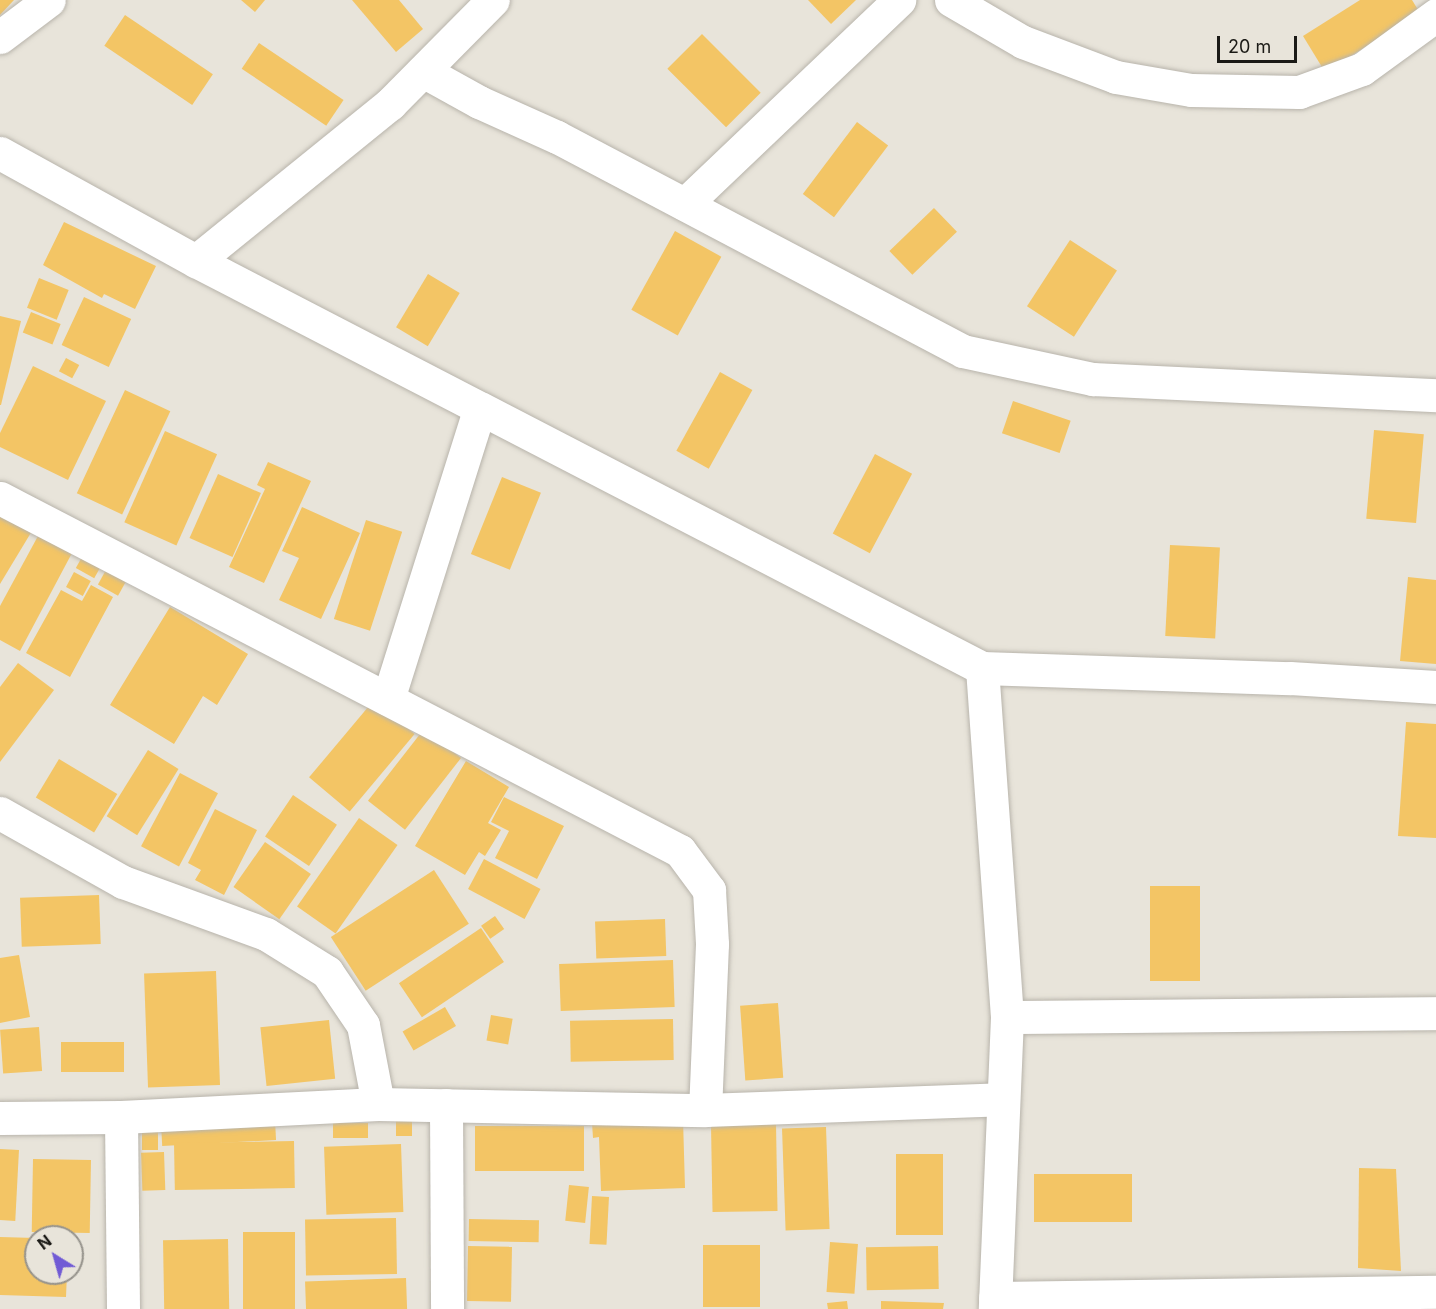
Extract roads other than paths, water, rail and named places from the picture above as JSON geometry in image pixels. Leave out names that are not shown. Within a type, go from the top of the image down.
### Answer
[{"type":"street","points":[[0,37],[49,0]]},
{"type":"street","points":[[196,261],[390,104],[493,0]]},
{"type":"street","points":[[685,204],[899,0]]},
{"type":"street","points":[[951,0],[1023,42],[1116,77],[1191,90],[1299,92],[1362,69],[1436,15]]},
{"type":"street","points":[[423,71],[685,204],[963,351],[1093,379],[1436,395]]},
{"type":"street","points":[[0,153],[196,261],[982,668],[1290,678],[1436,687]]},
{"type":"street","points":[[388,699],[480,408]]},
{"type":"street","points":[[0,498],[680,851],[709,890],[712,944],[705,1110]]},
{"type":"street","points":[[982,668],[1007,1017],[1001,1099],[995,1304],[1436,1292]]},
{"type":"street","points":[[0,813],[123,882],[266,934],[327,972],[363,1025],[378,1104]]},
{"type":"street","points":[[1007,1017],[1436,1013]]},
{"type":"street","points":[[0,1118],[121,1117],[378,1104],[705,1110],[1001,1099]]},
{"type":"street","points":[[446,1106],[447,1309]]},
{"type":"street","points":[[121,1117],[123,1309]]}]
